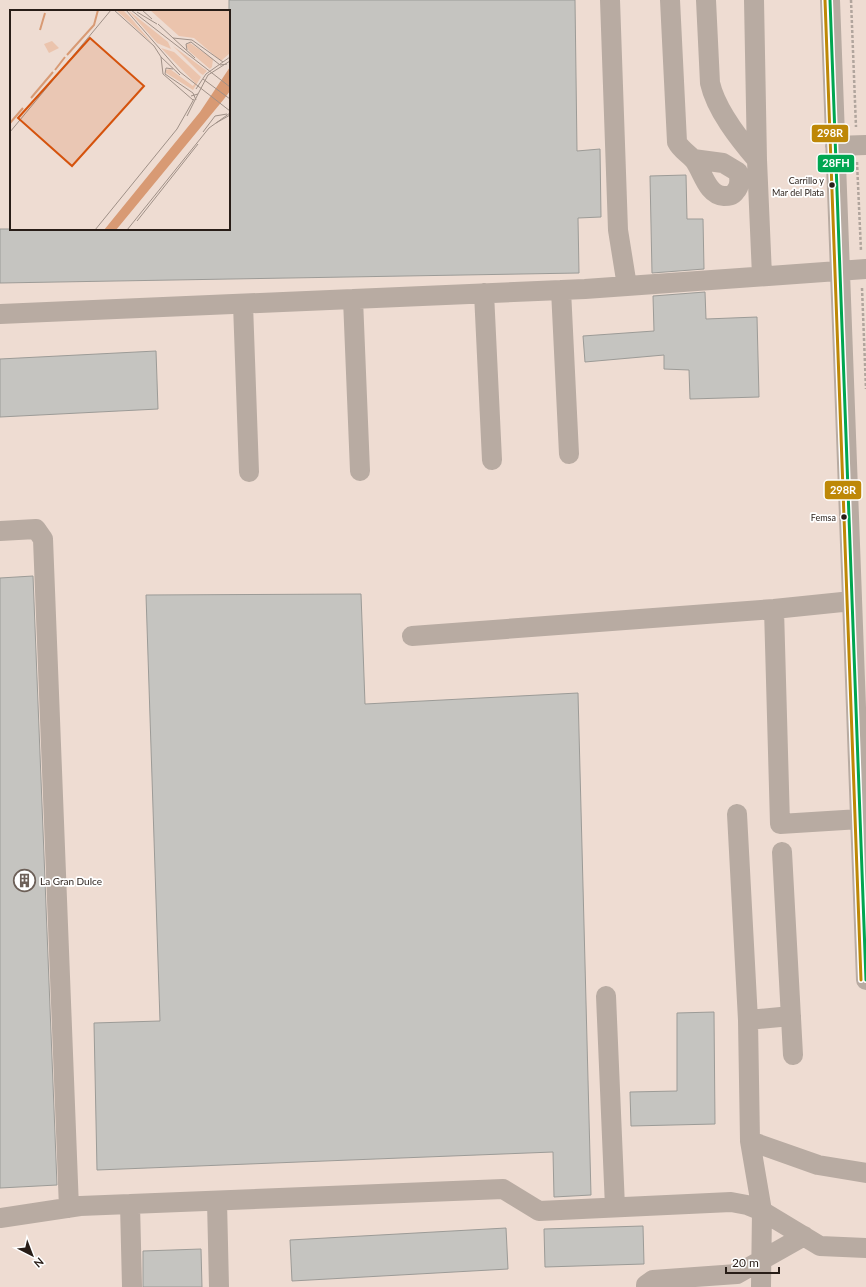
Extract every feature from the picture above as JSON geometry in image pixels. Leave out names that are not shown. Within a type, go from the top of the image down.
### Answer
[{"type":"street","points":[[610,0],[618,230],[627,286]]},
{"type":"street","points":[[670,0],[676,135],[680,148],[693,159]]},
{"type":"street","points":[[706,0],[710,83],[713,96],[719,107],[757,160]]},
{"type":"street","points":[[754,0],[757,160],[762,276]]},
{"type":"street","points":[[830,0],[852,600],[861,718],[860,819],[866,980]]},
{"type":"street","points":[[835,146],[861,146]]},
{"type":"street","points":[[0,314],[561,290],[864,269]]},
{"type":"street","points":[[561,290],[569,454]]},
{"type":"street","points":[[484,293],[492,460]]},
{"type":"street","points":[[353,299],[360,471]]},
{"type":"street","points":[[244,304],[249,472]]},
{"type":"street","points":[[0,530],[36,529],[43,539],[69,1208]]},
{"type":"street","points":[[412,636],[774,609],[852,600]]},
{"type":"street","points":[[774,609],[780,824],[860,819]]},
{"type":"street","points":[[737,814],[748,1020],[750,1141],[762,1212],[761,1287]]},
{"type":"street","points":[[782,852],[793,1055]]},
{"type":"street","points":[[606,996],[615,1207]]},
{"type":"street","points":[[748,1020],[791,1016]]},
{"type":"street","points":[[750,1141],[818,1165],[866,1173]]},
{"type":"street","points":[[0,1218],[69,1208],[130,1204],[503,1190],[539,1211],[731,1202],[747,1205],[762,1212],[820,1246],[866,1248]]},
{"type":"street","points":[[217,1201],[219,1287]]},
{"type":"street","points":[[130,1204],[132,1287]]},
{"type":"street","points":[[646,1287],[646,1285],[653,1280],[737,1274],[804,1236]]},
{"type":"path","points":[[851,0],[861,146],[866,389]]},
{"type":"building","points":[[229,0],[575,0],[577,151],[600,149],[601,217],[578,218],[579,273],[0,283],[0,229],[230,230]]},
{"type":"building","points":[[686,175],[687,219],[703,219],[704,269],[652,273],[650,176]]},
{"type":"building","points":[[705,292],[706,319],[757,317],[759,397],[690,399],[689,370],[664,369],[664,355],[585,362],[583,336],[654,331],[653,296]]},
{"type":"building","points":[[156,351],[158,409],[0,417],[0,359]]},
{"type":"building","name":"La Gran Dulce","points":[[33,576],[57,1185],[0,1188],[0,578]]},
{"type":"building","points":[[361,594],[365,704],[578,693],[591,1195],[554,1197],[553,1152],[97,1170],[94,1023],[160,1021],[146,595]]},
{"type":"building","points":[[714,1012],[715,1124],[631,1126],[630,1092],[677,1091],[677,1013]]},
{"type":"building","points":[[643,1226],[644,1264],[545,1267],[544,1229]]},
{"type":"building","points":[[506,1228],[508,1269],[292,1281],[290,1240]]},
{"type":"building","points":[[201,1249],[202,1287],[143,1287],[143,1251]]},
{"type":"transit line","name":"298R","points":[[825,0],[861,980]]},
{"type":"transit line","name":"28FH","points":[[830,0],[866,980]]},
{"type":"place","name":"Carrillo y Mar del Plata","points":[[832,185]]},
{"type":"place","name":"Femsa","points":[[844,517]]},
{"type":"place","name":"La Gran Dulce","points":[[25,881]]}]
